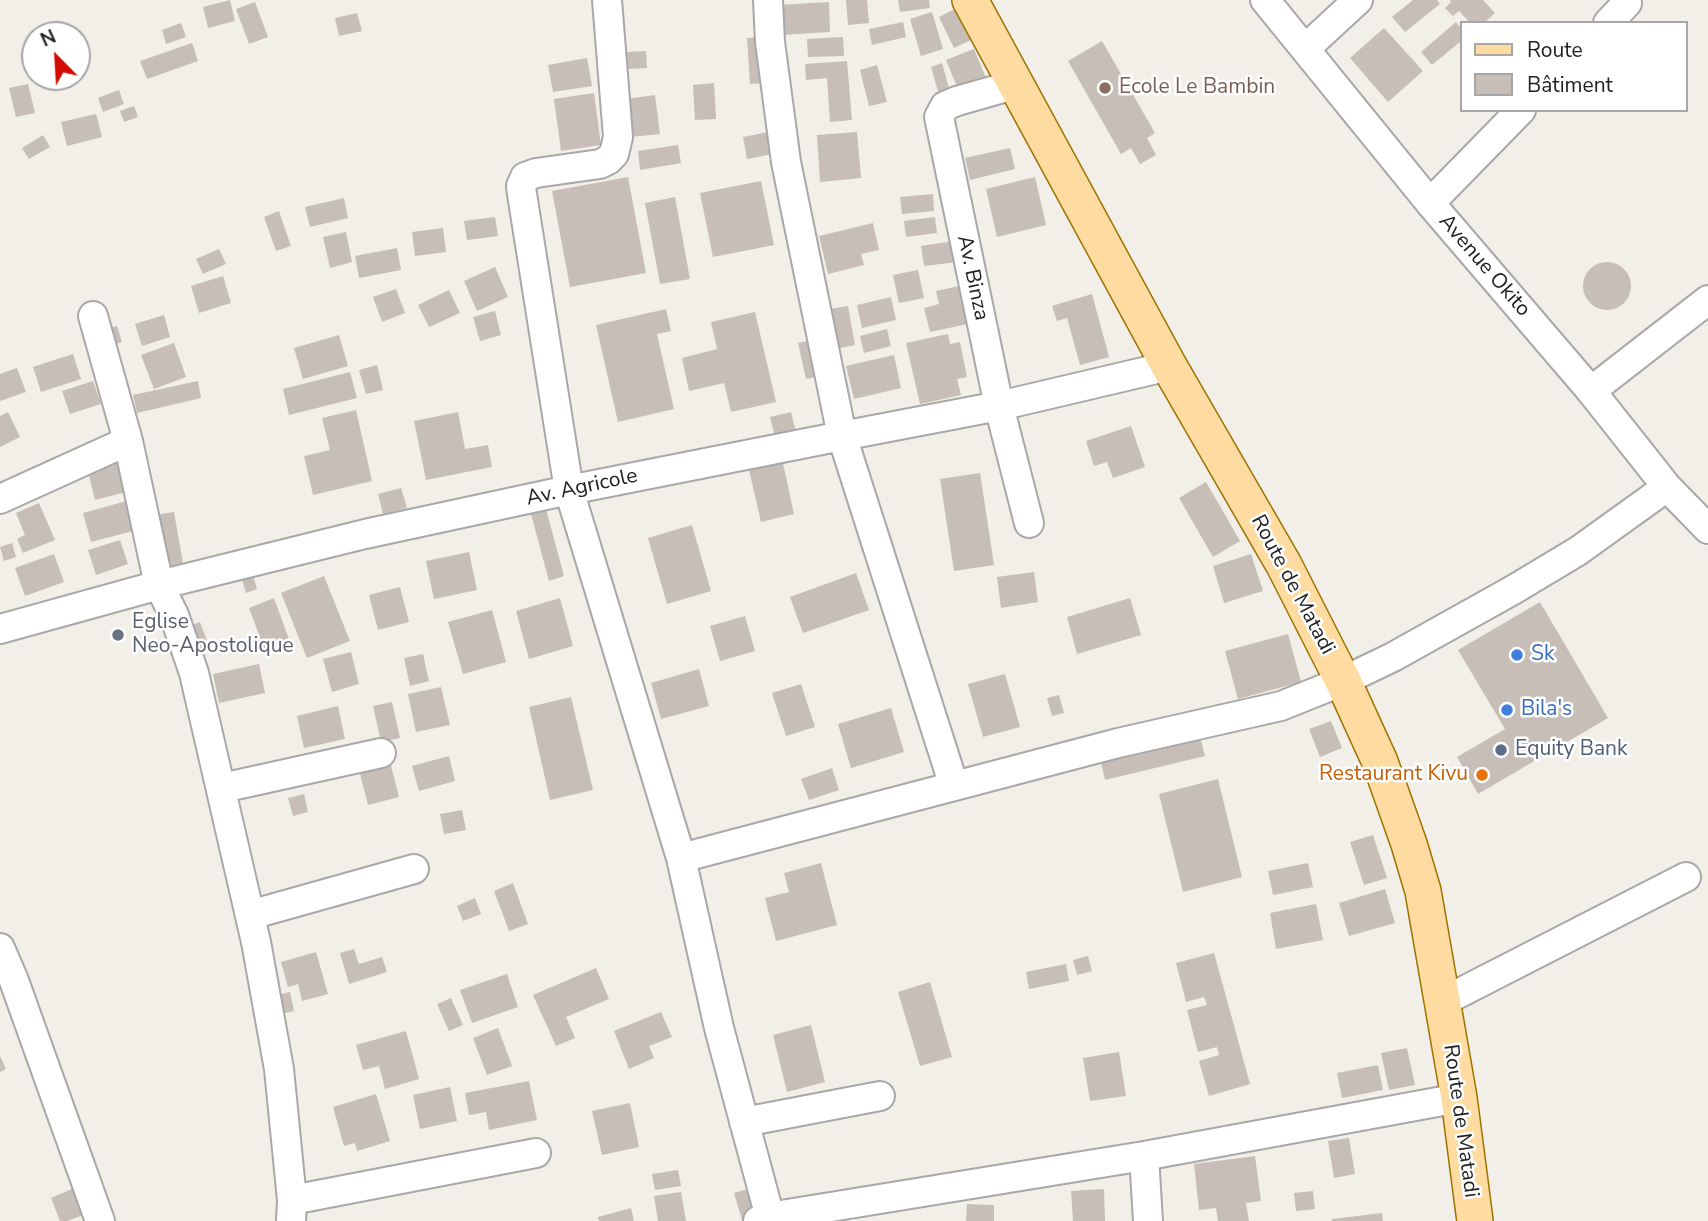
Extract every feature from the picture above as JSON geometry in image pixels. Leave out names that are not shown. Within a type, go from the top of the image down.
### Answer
[{"type":"main road","name":"Route de Matadi","points":[[970,0],[1169,366],[1284,565],[1343,681],[1380,762],[1423,891],[1459,1098],[1475,1221]]},
{"type":"street","points":[[607,0],[618,137],[614,154],[600,164],[525,177],[521,186],[522,194],[569,490],[681,858],[766,1220],[1144,1156],[1459,1098]]},
{"type":"street","points":[[768,0],[770,42],[786,162],[842,436],[954,786]]},
{"type":"street","name":"Avenue Okito","points":[[1265,0],[1430,203],[1591,391],[1667,487],[1708,529]]},
{"type":"street","points":[[1305,49],[1358,0]]},
{"type":"street","name":"Av. Binza","points":[[1017,84],[945,106],[939,117],[999,407],[1030,523]]},
{"type":"street","points":[[1430,203],[1519,112]]},
{"type":"street","points":[[1591,391],[1708,300]]},
{"type":"street","points":[[93,316],[128,441],[159,585],[174,615],[194,673],[222,788],[250,915],[279,1069],[292,1210],[536,1153]]},
{"type":"street","name":"Av. Agricole","points":[[0,629],[159,585],[365,534],[569,490],[999,407],[1169,366]]},
{"type":"street","points":[[0,499],[128,441]]},
{"type":"street","points":[[681,858],[1118,743],[1280,706],[1343,681],[1393,657],[1513,590],[1578,551],[1667,487]]},
{"type":"street","points":[[222,788],[381,753]]},
{"type":"street","points":[[250,915],[414,869]]},
{"type":"street","points":[[1442,1002],[1686,877]]},
{"type":"street","points":[[0,948],[100,1221]]},
{"type":"street","points":[[744,1122],[880,1096]]},
{"type":"street","points":[[1144,1156],[1148,1221]]},
{"type":"building","points":[[230,0],[235,21],[208,28],[203,7]]},
{"type":"building","points":[[846,0],[867,0],[869,23],[848,25]]},
{"type":"building","points":[[898,0],[929,0],[930,8],[900,12]]},
{"type":"building","points":[[1413,0],[1437,0],[1440,4],[1405,32],[1392,17]]},
{"type":"building","points":[[1450,0],[1483,0],[1495,13],[1486,21],[1468,21],[1459,11],[1453,16],[1445,8]]},
{"type":"building","points":[[255,2],[268,37],[249,44],[236,9]]},
{"type":"building","points":[[829,2],[830,32],[780,35],[779,5]]},
{"type":"building","points":[[955,9],[971,40],[954,48],[939,17]]},
{"type":"building","points":[[932,12],[943,49],[921,56],[910,19]]},
{"type":"building","points":[[357,13],[362,31],[339,36],[335,18]]},
{"type":"building","points":[[903,22],[906,37],[872,45],[869,29]]},
{"type":"building","points":[[1456,22],[1460,27],[1460,42],[1432,65],[1421,52]]},
{"type":"building","points":[[181,23],[186,37],[166,44],[162,30]]},
{"type":"building","points":[[1384,28],[1423,71],[1388,102],[1350,58]]},
{"type":"building","points":[[764,37],[766,83],[750,84],[747,38]]},
{"type":"building","points":[[843,37],[844,56],[808,57],[807,39]]},
{"type":"building","points":[[1102,41],[1155,133],[1147,138],[1156,155],[1140,164],[1131,148],[1121,154],[1068,61]]},
{"type":"building","points":[[192,43],[198,61],[147,79],[140,61]]},
{"type":"building","points":[[974,49],[988,83],[960,94],[946,60]]},
{"type":"building","points":[[646,51],[647,68],[628,69],[627,52]]},
{"type":"building","points":[[587,58],[592,86],[553,92],[548,65]]},
{"type":"building","points":[[847,61],[852,120],[830,122],[827,78],[806,80],[805,64]]},
{"type":"building","points":[[942,63],[950,92],[939,95],[931,67]]},
{"type":"building","points":[[877,65],[887,102],[869,106],[860,70]]},
{"type":"building","points":[[714,83],[716,119],[695,120],[693,85]]},
{"type":"building","points":[[21,85],[21,91],[30,91],[35,113],[16,117],[9,88]]},
{"type":"building","points":[[119,90],[124,104],[103,112],[98,98]]},
{"type":"building","points":[[594,93],[601,145],[561,151],[554,99]]},
{"type":"building","points":[[655,95],[660,134],[630,137],[626,99]]},
{"type":"building","points":[[134,106],[138,117],[124,122],[120,111]]},
{"type":"building","points":[[96,114],[102,137],[67,146],[61,122]]},
{"type":"building","points":[[769,132],[773,154],[747,159],[743,137]]},
{"type":"building","points":[[857,132],[861,178],[820,182],[817,135]]},
{"type":"building","points":[[43,135],[50,147],[29,159],[22,148]]},
{"type":"building","points":[[678,145],[681,163],[640,170],[638,151]]},
{"type":"building","points":[[1010,148],[1015,169],[970,180],[965,158]]},
{"type":"building","points":[[628,177],[646,273],[570,287],[552,191]]},
{"type":"building","points":[[1035,177],[1046,225],[997,237],[986,189]]},
{"type":"building","points":[[761,181],[774,245],[713,257],[700,193]]},
{"type":"building","points":[[933,194],[934,211],[902,214],[900,197]]},
{"type":"building","points":[[675,197],[690,279],[660,284],[645,203]]},
{"type":"building","points":[[344,198],[348,218],[310,227],[305,207]]},
{"type":"building","points":[[279,211],[291,246],[276,251],[264,217]]},
{"type":"building","points":[[495,217],[498,236],[467,240],[464,221]]},
{"type":"building","points":[[935,217],[937,233],[906,237],[904,221]]},
{"type":"building","points":[[873,223],[879,250],[861,254],[864,265],[828,274],[819,236]]},
{"type":"building","points":[[443,228],[446,252],[415,256],[412,232]]},
{"type":"building","points":[[346,232],[352,262],[330,268],[323,237]]},
{"type":"building","points":[[954,241],[957,262],[924,266],[921,246]]},
{"type":"building","points":[[397,248],[401,270],[359,278],[355,256]]},
{"type":"building","points":[[219,249],[226,264],[203,274],[196,259]]},
{"type":"building","points":[[1607,262],[1624,269],[1631,286],[1624,303],[1607,310],[1590,303],[1583,286],[1590,269]]},
{"type":"building","points":[[495,267],[508,297],[477,311],[464,281]]},
{"type":"building","points":[[918,270],[924,298],[899,303],[893,275]]},
{"type":"building","points":[[223,276],[231,303],[199,313],[191,286]]},
{"type":"building","points":[[964,285],[972,323],[930,332],[924,308],[939,304],[936,291]]},
{"type":"building","points":[[396,289],[405,313],[382,322],[373,297]]},
{"type":"building","points":[[449,290],[460,313],[429,327],[418,305]]},
{"type":"building","points":[[1092,294],[1109,357],[1080,365],[1067,318],[1057,321],[1052,306]]},
{"type":"building","points":[[891,297],[896,320],[862,328],[857,305]]},
{"type":"building","points":[[848,306],[855,345],[831,350],[823,310]]},
{"type":"building","points":[[666,309],[671,331],[657,334],[674,409],[618,422],[596,325]]},
{"type":"building","points":[[495,311],[501,335],[480,341],[473,317]]},
{"type":"building","points":[[755,312],[776,402],[731,412],[724,383],[689,391],[682,358],[717,349],[711,322]]},
{"type":"building","points":[[164,315],[170,337],[142,346],[135,324]]},
{"type":"building","points":[[117,326],[122,342],[113,345],[108,328]]},
{"type":"building","points":[[887,329],[891,346],[864,353],[860,336]]},
{"type":"building","points":[[948,334],[950,344],[960,342],[967,377],[957,379],[961,395],[920,404],[906,343]]},
{"type":"building","points":[[339,335],[348,366],[303,379],[294,348]]},
{"type":"building","points":[[812,340],[821,376],[806,379],[798,343]]},
{"type":"building","points":[[174,343],[186,377],[154,389],[141,355]]},
{"type":"building","points":[[73,354],[81,379],[41,392],[33,367]]},
{"type":"building","points":[[894,355],[901,388],[854,399],[846,366]]},
{"type":"building","points":[[377,365],[383,390],[366,394],[359,370]]},
{"type":"building","points":[[17,368],[26,392],[0,401],[0,374]]},
{"type":"building","points":[[350,372],[357,398],[289,415],[283,389]]},
{"type":"building","points":[[93,381],[101,404],[70,414],[62,391]]},
{"type":"building","points":[[198,381],[201,398],[137,413],[133,395]]},
{"type":"building","points":[[356,410],[372,481],[313,495],[304,456],[330,450],[322,418]]},
{"type":"building","points":[[8,412],[20,437],[0,447],[0,416]]},
{"type":"building","points":[[458,412],[465,449],[488,445],[492,467],[426,480],[414,421]]},
{"type":"building","points":[[791,412],[796,433],[775,437],[770,417]]},
{"type":"building","points":[[1131,426],[1145,467],[1113,478],[1107,462],[1094,466],[1086,441]]},
{"type":"building","points":[[118,460],[126,492],[95,500],[87,468]]},
{"type":"building","points":[[783,463],[794,514],[761,522],[749,470]]},
{"type":"building","points":[[980,473],[994,565],[954,571],[940,479]]},
{"type":"building","points":[[1206,482],[1240,541],[1213,557],[1179,498]]},
{"type":"building","points":[[401,488],[407,508],[383,514],[378,494]]},
{"type":"building","points":[[130,500],[137,530],[91,542],[83,513]]},
{"type":"building","points":[[39,503],[55,540],[23,553],[17,539],[25,535],[16,513]]},
{"type":"building","points":[[546,509],[564,576],[549,581],[531,514]]},
{"type":"building","points":[[174,512],[183,563],[159,568],[149,516]]},
{"type":"building","points":[[692,525],[711,591],[667,604],[648,538]]},
{"type":"building","points":[[120,540],[128,564],[96,575],[88,550]]},
{"type":"building","points":[[12,543],[16,557],[4,561],[0,547]]},
{"type":"building","points":[[469,552],[477,590],[434,599],[426,561]]},
{"type":"building","points":[[54,554],[64,582],[25,596],[15,568]]},
{"type":"building","points":[[1251,554],[1263,591],[1224,603],[1213,566]]},
{"type":"building","points":[[252,572],[257,589],[246,593],[241,576]]},
{"type":"building","points":[[1034,572],[1038,602],[1001,608],[997,577]]},
{"type":"building","points":[[856,573],[869,610],[803,633],[790,597]]},
{"type":"building","points":[[324,576],[350,641],[307,658],[281,593]]},
{"type":"building","points":[[400,587],[409,622],[378,630],[369,595]]},
{"type":"building","points":[[274,598],[290,642],[265,651],[249,608]]},
{"type":"building","points":[[560,598],[573,646],[529,659],[516,611]]},
{"type":"building","points":[[1130,598],[1141,635],[1077,654],[1067,617]]},
{"type":"building","points":[[1540,602],[1608,718],[1478,794],[1457,757],[1505,729],[1458,650]]},
{"type":"building","points":[[492,610],[506,662],[463,674],[448,622]]},
{"type":"building","points":[[745,616],[755,651],[720,661],[710,626]]},
{"type":"building","points":[[200,622],[207,641],[195,645],[189,626]]},
{"type":"building","points":[[1288,634],[1301,682],[1238,699],[1225,651]]},
{"type":"building","points":[[351,652],[359,684],[332,692],[323,659]]},
{"type":"building","points":[[423,654],[429,681],[410,686],[404,658]]},
{"type":"building","points":[[259,664],[265,693],[219,703],[213,674]]},
{"type":"building","points":[[699,669],[709,706],[661,719],[651,683]]},
{"type":"building","points":[[1005,674],[1020,727],[983,737],[968,684]]},
{"type":"building","points":[[801,684],[815,727],[786,736],[772,693]]},
{"type":"building","points":[[441,687],[450,725],[416,732],[408,694]]},
{"type":"building","points":[[1059,695],[1064,713],[1052,716],[1047,698]]},
{"type":"building","points":[[571,697],[593,790],[550,800],[529,707]]},
{"type":"building","points":[[392,702],[400,738],[381,742],[373,706]]},
{"type":"building","points":[[338,706],[345,739],[304,748],[297,716]]},
{"type":"building","points":[[891,708],[904,752],[851,768],[838,724]]},
{"type":"building","points":[[1331,721],[1342,748],[1320,757],[1309,729]]},
{"type":"building","points":[[1199,733],[1205,756],[1105,780],[1100,757]]},
{"type":"building","points":[[449,756],[455,781],[419,791],[412,766]]},
{"type":"building","points":[[390,762],[399,797],[368,805],[359,770]]},
{"type":"building","points":[[832,768],[839,790],[809,800],[801,779]]},
{"type":"building","points":[[1218,779],[1242,877],[1183,892],[1159,794]]},
{"type":"building","points":[[304,794],[308,812],[293,816],[288,798]]},
{"type":"building","points":[[462,810],[466,830],[444,834],[440,814]]},
{"type":"building","points":[[1373,835],[1387,878],[1364,885],[1350,842]]},
{"type":"building","points":[[821,863],[837,925],[776,941],[765,898],[789,892],[784,873]]},
{"type":"building","points":[[1308,863],[1313,887],[1273,895],[1268,871]]},
{"type":"building","points":[[513,883],[528,924],[509,931],[494,891]]},
{"type":"building","points":[[1385,889],[1395,923],[1349,936],[1339,903]]},
{"type":"building","points":[[475,898],[481,914],[463,921],[457,906]]},
{"type":"building","points":[[1316,904],[1323,940],[1276,949],[1270,913]]},
{"type":"building","points":[[354,949],[359,964],[382,957],[387,972],[349,984],[340,953]]},
{"type":"building","points":[[316,952],[328,994],[302,1001],[298,984],[288,987],[281,962]]},
{"type":"building","points":[[1214,953],[1250,1084],[1209,1096],[1199,1061],[1219,1055],[1217,1047],[1198,1052],[1187,1010],[1207,1005],[1204,997],[1186,1002],[1176,963]]},
{"type":"building","points":[[1088,956],[1092,971],[1077,975],[1073,960]]},
{"type":"building","points":[[1066,964],[1069,981],[1029,989],[1026,972]]},
{"type":"building","points":[[596,968],[609,999],[566,1017],[575,1038],[556,1046],[533,995]]},
{"type":"building","points":[[507,974],[518,1007],[472,1023],[460,990]]},
{"type":"building","points":[[930,982],[952,1057],[920,1066],[898,992]]},
{"type":"building","points":[[290,992],[294,1011],[281,1014],[276,995]]},
{"type":"building","points":[[451,998],[463,1025],[449,1031],[437,1004]]},
{"type":"building","points":[[661,1012],[672,1037],[649,1046],[654,1058],[629,1069],[614,1031]]},
{"type":"building","points":[[811,1025],[825,1082],[787,1092],[773,1035]]},
{"type":"building","points":[[498,1028],[512,1066],[487,1075],[473,1038]]},
{"type":"building","points":[[406,1031],[419,1079],[385,1089],[379,1066],[363,1070],[356,1045]]},
{"type":"building","points":[[1407,1048],[1415,1085],[1389,1090],[1381,1053]]},
{"type":"building","points":[[1119,1052],[1126,1096],[1090,1101],[1083,1058]]},
{"type":"building","points":[[0,1056],[6,1069],[0,1072]]},
{"type":"building","points":[[1378,1065],[1383,1090],[1342,1098],[1337,1073]]},
{"type":"building","points":[[529,1081],[537,1120],[489,1130],[486,1112],[469,1115],[465,1093]]},
{"type":"building","points":[[450,1087],[457,1121],[420,1129],[413,1095]]},
{"type":"building","points":[[376,1094],[390,1141],[357,1151],[355,1143],[344,1146],[333,1107]]},
{"type":"building","points":[[630,1103],[639,1147],[602,1155],[592,1111]]},
{"type":"building","points":[[1349,1138],[1355,1174],[1334,1178],[1328,1141]]},
{"type":"building","points":[[1255,1156],[1261,1201],[1246,1203],[1249,1221],[1218,1221],[1216,1208],[1199,1210],[1194,1164]]},
{"type":"building","points":[[678,1170],[681,1186],[655,1190],[652,1174]]},
{"type":"building","points":[[79,1186],[89,1213],[60,1221],[51,1198]]},
{"type":"building","points":[[751,1188],[758,1216],[742,1220],[734,1193]]},
{"type":"building","points":[[1104,1189],[1105,1221],[1073,1221],[1071,1191]]},
{"type":"building","points":[[1313,1191],[1315,1209],[1296,1211],[1294,1193]]},
{"type":"building","points":[[681,1192],[686,1221],[658,1221],[654,1196]]},
{"type":"building","points":[[967,1204],[994,1205],[994,1221],[966,1221]]},
{"type":"building","points":[[631,1208],[634,1221],[599,1221],[598,1217]]},
{"type":"building","points":[[1382,1213],[1383,1221],[1332,1221],[1332,1219]]},
{"type":"place","name":"Ecole Le Bambin","points":[[1105,88]]},
{"type":"place","name":"Eglise Neo-Apostolique","points":[[118,635]]},
{"type":"place","name":"Sk","points":[[1517,655]]},
{"type":"place","name":"Bila's","points":[[1507,710]]},
{"type":"place","name":"Equity Bank","points":[[1501,750]]},
{"type":"place","name":"Restaurant Kivu","points":[[1482,775]]}]
